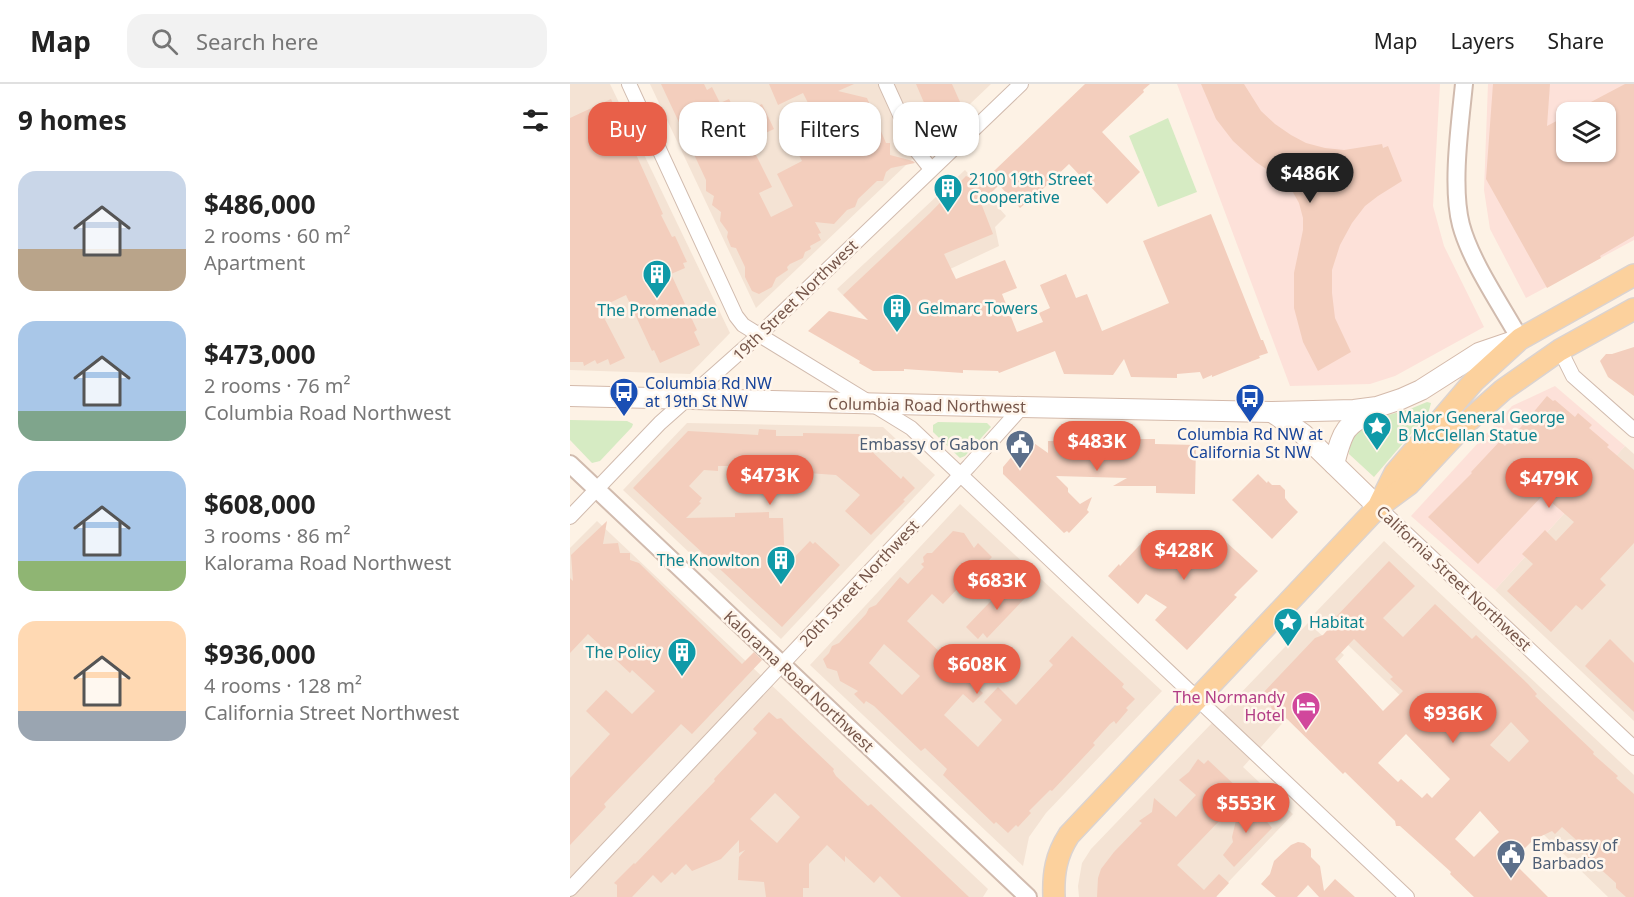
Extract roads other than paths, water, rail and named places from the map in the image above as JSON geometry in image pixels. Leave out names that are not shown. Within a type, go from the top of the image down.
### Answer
[{"type":"main road","points":[[1378,507],[1395,473],[1473,381],[1520,339],[1634,275]]},
{"type":"main road","points":[[1054,897],[1057,859],[1069,835],[1378,507],[1409,484],[1485,406],[1518,379],[1560,350],[1634,309]]},
{"type":"main road","points":[[1485,406],[1508,369],[1517,359],[1520,353],[1520,339]]},
{"type":"main road","name":"Columbia Road Northwest","points":[[570,396],[1272,412],[1354,410],[1388,404],[1421,390],[1479,353],[1520,339]]},
{"type":"main road","points":[[1334,464],[1342,436],[1348,426],[1358,418],[1388,404]]},
{"type":"main road","name":"California Street Northwest","points":[[1272,412],[1303,434],[1378,507]]},
{"type":"street","points":[[629,84],[736,316],[748,330],[911,428],[1407,897]]},
{"type":"street","points":[[886,84],[916,150],[931,170]]},
{"type":"street","name":"19th Street Northwest","points":[[570,517],[660,423],[758,336],[1021,84]]},
{"type":"street","points":[[1464,84],[1457,191],[1461,225],[1475,260],[1520,339]]},
{"type":"street","points":[[1560,350],[1573,376],[1634,430]]},
{"type":"street","name":"20th Street Northwest","points":[[570,889],[961,476],[1022,407]]},
{"type":"street","name":"Kalorama Road Northwest","points":[[570,464],[1028,897]]},
{"type":"street","name":"California Street Northwest","points":[[1378,507],[1634,748]]},
{"type":"place","name":"2100 19th Street Cooperative","points":[[948,214]]},
{"type":"place","name":"The Promenade","points":[[657,300]]},
{"type":"place","name":"Gelmarc Towers","points":[[897,334]]},
{"type":"place","name":"Columbia Rd NW at 19th St NW","points":[[624,418]]},
{"type":"place","name":"Columbia Rd NW at California St NW","points":[[1250,424]]},
{"type":"place","name":"Major General George B McClellan Statue","points":[[1377,452]]},
{"type":"place","name":"Embassy of Gabon","points":[[1020,470]]},
{"type":"place","name":"The Knowlton","points":[[781,586]]},
{"type":"place","name":"Habitat","points":[[1288,648]]},
{"type":"place","name":"The Policy","points":[[682,678]]},
{"type":"place","name":"The Normandy Hotel","points":[[1306,732]]},
{"type":"place","name":"Embassy of Barbados","points":[[1511,880]]}]
